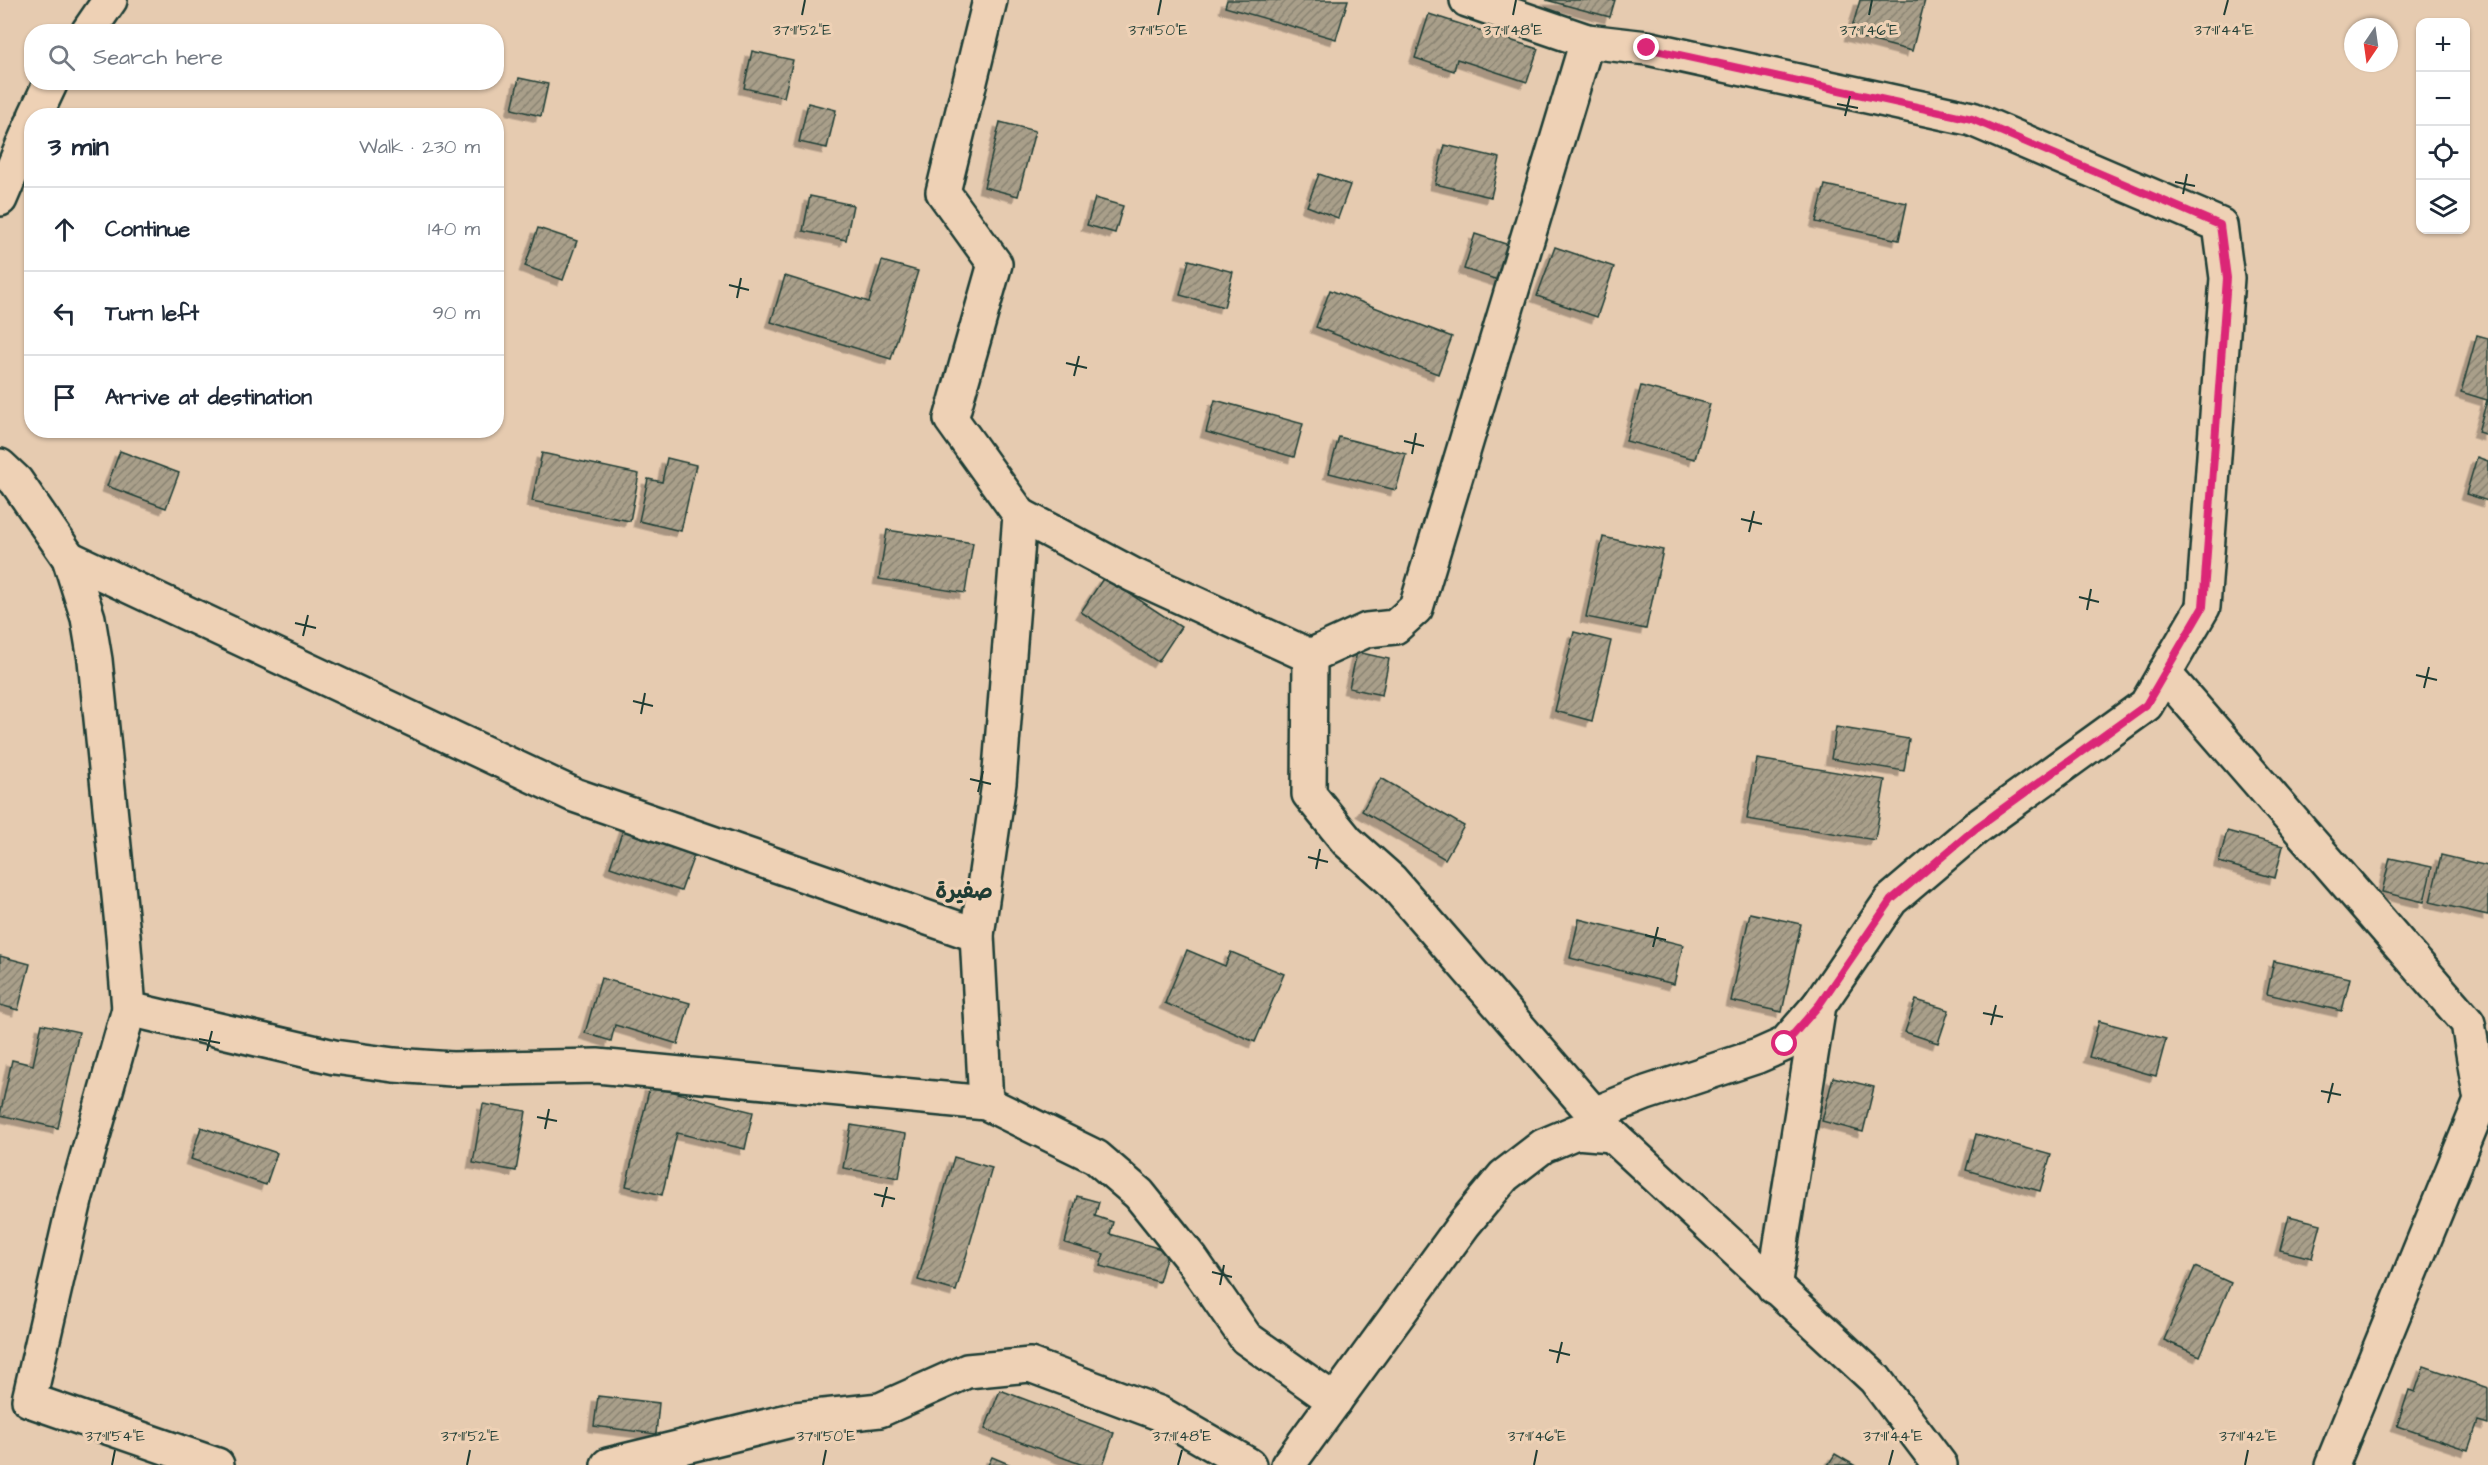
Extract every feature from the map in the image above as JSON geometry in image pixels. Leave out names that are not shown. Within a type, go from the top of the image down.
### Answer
[{"type":"street","points":[[94,24],[110,0]]},
{"type":"street","points":[[990,0],[943,192],[994,264],[951,419],[1020,515],[1133,575],[1310,656],[1368,630],[1395,627],[1416,608],[1587,41]]},
{"type":"street","points":[[1288,1465],[1464,1224],[1504,1176],[1544,1146],[1576,1132],[1603,1125],[1647,1093],[1758,1056],[1785,1044],[1819,1005],[1891,900],[1976,828],[2146,705],[2203,607],[2227,278],[2220,225],[1972,119],[1647,48],[1587,41],[1467,0]]},
{"type":"street","points":[[39,108],[47,90]]},
{"type":"street","points":[[0,200],[24,143]]},
{"type":"street","points":[[0,466],[16,481],[69,558],[88,618],[95,660],[129,1009],[76,1196],[29,1400],[217,1465]]},
{"type":"street","points":[[986,1103],[977,935],[999,783],[1020,515]]},
{"type":"street","points":[[69,558],[574,795],[977,935]]},
{"type":"street","points":[[1310,656],[1309,794],[1347,842],[1390,880],[1603,1125],[1875,1379],[1940,1465]]},
{"type":"street","points":[[2164,673],[2468,1023],[2484,1102],[2331,1465]]},
{"type":"street","points":[[1774,1287],[1819,1005]]},
{"type":"street","points":[[129,1009],[334,1057],[394,1065],[452,1069],[597,1066],[986,1103],[1096,1157],[1145,1203],[1192,1260],[1246,1338],[1335,1401]]},
{"type":"street","points":[[608,1465],[796,1419],[880,1410],[967,1371],[1030,1365],[1159,1413],[1249,1465]]},
{"type":"building","points":[[1227,0],[1348,0],[1336,39],[1225,7]]},
{"type":"building","points":[[1546,0],[1615,0],[1610,17]]},
{"type":"building","points":[[1860,0],[1925,0],[1912,51],[1850,35]]},
{"type":"building","points":[[1429,14],[1538,49],[1527,82],[1457,59],[1454,71],[1415,58]]},
{"type":"building","points":[[752,51],[793,60],[784,97],[744,88]]},
{"type":"building","points":[[519,78],[548,84],[541,116],[512,109]]},
{"type":"building","points":[[808,103],[836,110],[827,148],[799,142]]},
{"type":"building","points":[[1000,122],[1035,131],[1018,196],[984,187]]},
{"type":"building","points":[[1445,145],[1500,158],[1491,197],[1435,184]]},
{"type":"building","points":[[1319,174],[1350,185],[1338,218],[1307,206]]},
{"type":"building","points":[[1825,185],[1907,203],[1899,240],[1816,222]]},
{"type":"building","points":[[810,196],[853,205],[846,240],[803,231]]},
{"type":"building","points":[[1095,198],[1123,206],[1115,233],[1087,225]]},
{"type":"building","points":[[538,228],[577,241],[563,280],[525,266]]},
{"type":"building","points":[[1475,234],[1512,246],[1501,281],[1464,269]]},
{"type":"building","points":[[1555,247],[1614,267],[1597,317],[1537,296]]},
{"type":"building","points":[[1189,260],[1233,272],[1224,307],[1180,295]]},
{"type":"building","points":[[882,261],[918,271],[891,359],[771,322],[785,276],[869,302]]},
{"type":"building","points":[[1330,290],[1452,337],[1438,374],[1316,327]]},
{"type":"building","points":[[2477,335],[2488,338],[2488,435],[2478,432],[2487,400],[2461,392]]},
{"type":"building","points":[[1641,386],[1710,404],[1695,459],[1626,441]]},
{"type":"building","points":[[1215,400],[1303,424],[1294,457],[1206,432]]},
{"type":"building","points":[[1339,437],[1406,454],[1396,490],[1329,473]]},
{"type":"building","points":[[120,451],[179,473],[166,508],[107,486]]},
{"type":"building","points":[[542,453],[639,474],[630,521],[532,501]]},
{"type":"building","points":[[2477,457],[2488,461],[2488,501],[2466,494]]},
{"type":"building","points":[[667,458],[696,465],[681,531],[639,521],[648,479],[662,482]]},
{"type":"building","points":[[887,530],[973,543],[965,593],[879,579]]},
{"type":"building","points":[[1603,537],[1663,550],[1646,629],[1586,617]]},
{"type":"building","points":[[1104,577],[1181,627],[1158,662],[1081,612]]},
{"type":"building","points":[[1574,632],[1611,641],[1592,721],[1555,711]]},
{"type":"building","points":[[1357,652],[1389,659],[1382,695],[1349,688]]},
{"type":"building","points":[[1836,727],[1909,739],[1904,771],[1831,759]]},
{"type":"building","points":[[1757,759],[1885,780],[1875,840],[1747,819]]},
{"type":"building","points":[[1381,778],[1464,826],[1445,859],[1362,811]]},
{"type":"building","points":[[625,824],[696,850],[681,891],[610,867]]},
{"type":"building","points":[[2227,831],[2283,846],[2275,878],[2219,862]]},
{"type":"building","points":[[2441,855],[2488,866],[2488,915],[2430,902]]},
{"type":"building","points":[[2390,858],[2432,867],[2424,902],[2382,892]]},
{"type":"building","points":[[1750,913],[1801,924],[1782,1012],[1731,1001]]},
{"type":"building","points":[[1579,919],[1683,945],[1674,984],[1570,958]]},
{"type":"building","points":[[1187,950],[1225,966],[1231,952],[1284,974],[1255,1042],[1165,1003]]},
{"type":"building","points":[[0,956],[30,964],[18,1010],[0,1005]]},
{"type":"building","points":[[2274,961],[2350,978],[2342,1011],[2267,994]]},
{"type":"building","points":[[601,978],[690,1003],[678,1044],[615,1025],[611,1041],[585,1033]]},
{"type":"building","points":[[1916,1000],[1949,1010],[1938,1043],[1905,1032]]},
{"type":"building","points":[[2099,1021],[2166,1039],[2156,1076],[2089,1057]]},
{"type":"building","points":[[42,1024],[79,1032],[58,1128],[0,1115],[12,1060],[33,1065]]},
{"type":"building","points":[[1833,1077],[1874,1087],[1863,1132],[1822,1121]]},
{"type":"building","points":[[650,1086],[753,1112],[745,1149],[677,1133],[662,1195],[626,1186]]},
{"type":"building","points":[[483,1104],[526,1111],[516,1171],[473,1163]]},
{"type":"building","points":[[851,1125],[906,1134],[899,1178],[843,1168]]},
{"type":"building","points":[[201,1127],[277,1153],[266,1185],[191,1159]]},
{"type":"building","points":[[1976,1134],[2051,1155],[2040,1191],[1966,1170]]},
{"type":"building","points":[[954,1157],[992,1168],[956,1291],[918,1280]]},
{"type":"building","points":[[1077,1196],[1099,1202],[1095,1216],[1113,1222],[1110,1234],[1168,1251],[1159,1282],[1100,1266],[1104,1254],[1065,1243]]},
{"type":"building","points":[[2289,1216],[2321,1224],[2312,1258],[2280,1250]]},
{"type":"building","points":[[2195,1267],[2231,1283],[2200,1356],[2164,1340]]},
{"type":"building","points":[[2424,1366],[2488,1388],[2488,1424],[2478,1421],[2468,1450],[2397,1426],[2409,1390],[2415,1392]]},
{"type":"building","points":[[1000,1390],[1114,1433],[1103,1465],[1083,1465],[985,1429]]},
{"type":"building","points":[[598,1396],[659,1403],[656,1434],[594,1426]]},
{"type":"building","points":[[1835,1454],[1854,1465],[1828,1465]]},
{"type":"building","points":[[992,1457],[1011,1465],[988,1465]]},
{"type":"district","name":"صفيرة","points":[[964,891]]},
{"type":"route","points":[[1647,48],[1972,119],[2220,225],[2227,278],[2203,607],[2146,705],[1976,828],[1891,900],[1819,1005],[1785,1044]]}]
